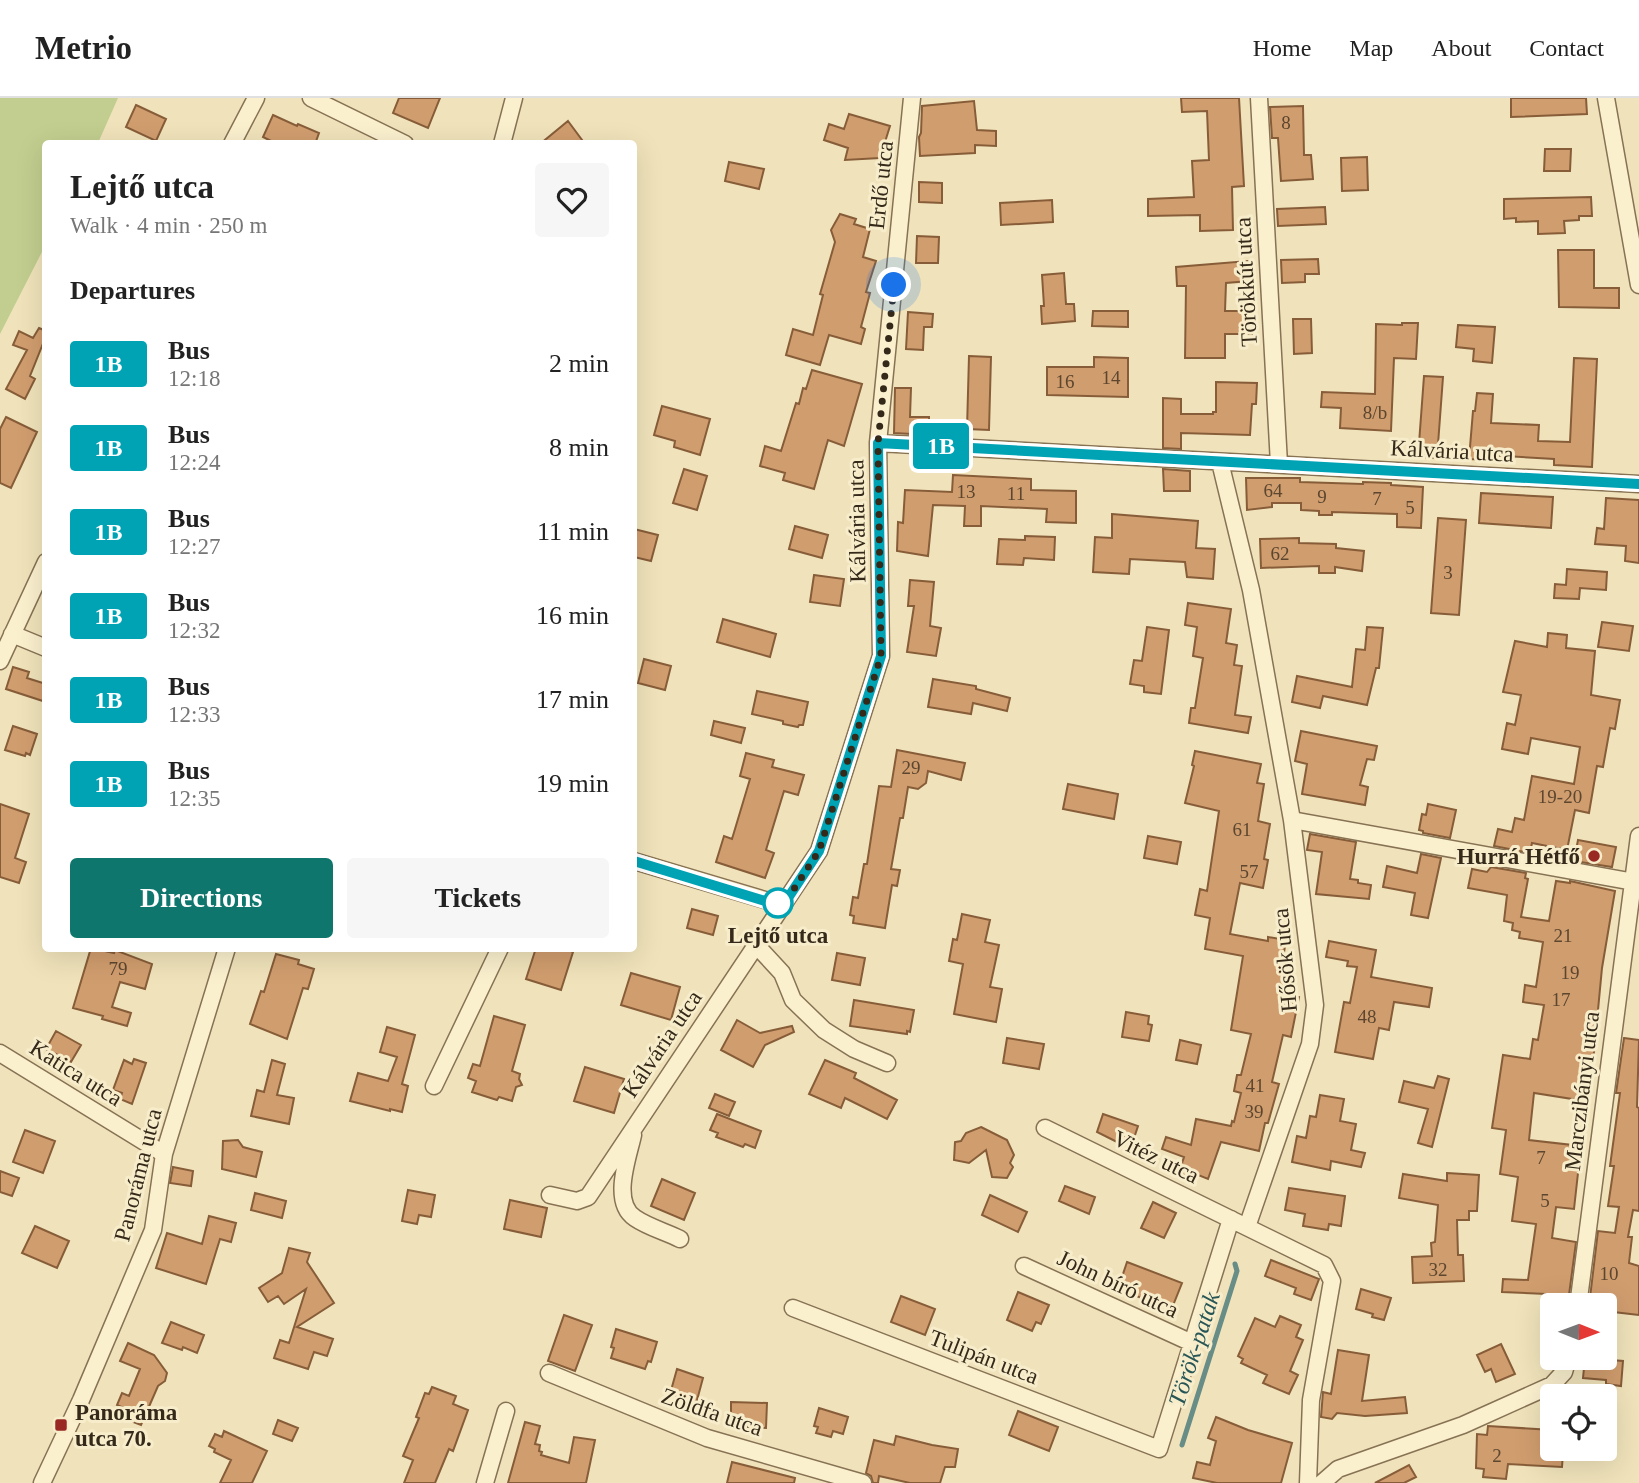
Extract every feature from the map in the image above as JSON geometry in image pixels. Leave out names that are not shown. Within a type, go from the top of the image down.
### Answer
[{"type":"street","points":[[234,140],[256,98]]},
{"type":"street","points":[[311,98],[397,140]]},
{"type":"street","points":[[503,140],[514,98]]},
{"type":"street","name":"Erdő utca","points":[[878,443],[912,98]]},
{"type":"street","name":"Törökkút utca","points":[[1258,98],[1279,464]]},
{"type":"street","points":[[1606,98],[1639,285]]},
{"type":"street","name":"Kálvária utca","points":[[550,1195],[577,1201],[588,1197],[819,851],[881,656],[878,443],[1639,484]]},
{"type":"street","name":"Hősök utca","points":[[1220,462],[1251,590],[1292,820],[1315,1004],[1310,1044],[1247,1227]]},
{"type":"street","points":[[0,661],[42,570]]},
{"type":"street","points":[[12,634],[42,646]]},
{"type":"street","points":[[1292,820],[1637,882]]},
{"type":"street","name":"Marczibányi utca","points":[[1580,1293],[1619,975],[1637,882],[1639,836]]},
{"type":"street","points":[[637,862],[765,901],[784,904]]},
{"type":"street","points":[[757,946],[782,974],[793,1000],[824,1030],[854,1049],[887,1063]]},
{"type":"street","name":"Panoráma utca","points":[[42,1483],[81,1400],[153,1230],[164,1154],[227,952]]},
{"type":"street","points":[[435,1086],[498,952]]},
{"type":"street","name":"Katica utca","points":[[0,1053],[164,1154]]},
{"type":"street","name":"Kálvária utca","points":[[634,1126],[623,1202],[633,1218],[680,1239]]},
{"type":"street","name":"Vitéz utca","points":[[1045,1128],[1247,1227]]},
{"type":"street","points":[[1192,1343],[1231,1219]]},
{"type":"street","points":[[1247,1227],[1324,1265],[1332,1281],[1311,1400],[1308,1483]]},
{"type":"street","name":"John bíró utca","points":[[1024,1266],[1192,1343]]},
{"type":"street","name":"Tulipán utca","points":[[793,1308],[1158,1449],[1192,1343]]},
{"type":"street","points":[[1322,1483],[1338,1469],[1464,1425],[1552,1385],[1564,1370]]},
{"type":"street","name":"Zöldfa utca","points":[[549,1373],[707,1438],[863,1483]]},
{"type":"street","points":[[485,1483],[506,1411]]},
{"type":"green space","points":[[0,98],[118,98],[99,140],[42,140],[42,252],[0,334]]},
{"type":"building","points":[[399,98],[440,98],[428,128],[393,113]]},
{"type":"building","points":[[1181,98],[1239,98],[1244,186],[1232,187],[1233,230],[1200,231],[1200,215],[1148,216],[1148,199],[1194,197],[1192,161],[1209,160],[1207,111],[1182,112]]},
{"type":"building","points":[[1511,98],[1586,98],[1587,114],[1511,117]]},
{"type":"building","points":[[974,101],[977,130],[996,131],[996,146],[975,145],[975,153],[920,156],[922,106]]},
{"type":"building","points":[[136,105],[166,119],[156,140],[126,127]]},
{"type":"building","points":[[1303,106],[1304,155],[1311,155],[1313,179],[1281,181],[1278,138],[1272,138],[1270,107]]},
{"type":"building","points":[[849,114],[890,126],[880,158],[845,160],[848,148],[824,140],[829,124],[844,129]]},
{"type":"building","points":[[273,115],[319,133],[316,140],[269,140],[263,137]]},
{"type":"building","points":[[568,121],[582,140],[545,140]]},
{"type":"building","points":[[1545,149],[1571,149],[1570,171],[1544,171]]},
{"type":"building","points":[[1367,157],[1368,190],[1342,191],[1341,158]]},
{"type":"building","points":[[729,162],[764,169],[759,189],[725,181]]},
{"type":"building","points":[[919,182],[942,183],[942,203],[919,202]]},
{"type":"building","points":[[1591,197],[1592,216],[1579,216],[1579,220],[1564,221],[1565,233],[1538,234],[1538,221],[1516,222],[1516,218],[1504,219],[1504,199]]},
{"type":"building","points":[[1052,200],[1053,222],[1001,225],[1000,203]]},
{"type":"building","points":[[1325,207],[1326,224],[1278,226],[1277,209]]},
{"type":"building","points":[[840,214],[856,219],[854,224],[870,229],[863,257],[876,261],[866,292],[870,293],[861,327],[865,329],[861,344],[829,335],[820,365],[786,355],[793,329],[813,335],[823,295],[820,294],[835,242],[831,230]]},
{"type":"building","points":[[917,236],[939,237],[938,263],[916,263]]},
{"type":"building","points":[[1558,250],[1594,250],[1594,288],[1619,288],[1619,308],[1559,307]]},
{"type":"building","points":[[1318,259],[1319,274],[1305,274],[1305,282],[1282,283],[1281,260]]},
{"type":"building","points":[[1248,261],[1249,281],[1226,283],[1225,311],[1252,311],[1252,334],[1225,334],[1225,358],[1185,358],[1186,286],[1177,286],[1176,267]]},
{"type":"building","points":[[1064,273],[1066,304],[1074,304],[1075,321],[1042,324],[1042,275]]},
{"type":"building","points":[[1093,311],[1128,311],[1128,327],[1092,326]]},
{"type":"building","points":[[908,312],[933,314],[932,327],[924,327],[923,350],[906,349]]},
{"type":"building","points":[[1293,319],[1311,319],[1312,353],[1294,354]]},
{"type":"building","points":[[1418,323],[1416,359],[1394,358],[1391,431],[1340,428],[1341,408],[1321,407],[1322,392],[1375,394],[1376,324]]},
{"type":"building","points":[[1458,325],[1495,327],[1492,363],[1473,361],[1474,349],[1456,347]]},
{"type":"building","points":[[39,328],[42,329],[42,346],[30,376],[35,379],[25,399],[6,389],[27,350],[13,345],[19,331],[33,338]]},
{"type":"building","points":[[969,356],[991,357],[989,430],[967,429]]},
{"type":"building","points":[[1094,357],[1128,358],[1128,397],[1047,395],[1047,367],[1094,367]]},
{"type":"building","points":[[1574,358],[1597,359],[1592,467],[1554,465],[1554,459],[1488,455],[1488,460],[1469,459],[1477,393],[1493,394],[1491,423],[1539,425],[1538,441],[1570,442]]},
{"type":"building","points":[[812,370],[862,384],[844,446],[828,440],[814,489],[783,480],[785,473],[760,466],[765,446],[781,451],[796,403],[799,404]]},
{"type":"building","points":[[1424,376],[1443,377],[1437,458],[1418,457]]},
{"type":"building","points":[[1216,382],[1257,383],[1256,404],[1252,404],[1250,435],[1181,433],[1181,449],[1163,448],[1163,398],[1181,399],[1181,414],[1213,414],[1216,412]]},
{"type":"building","points":[[895,388],[911,388],[910,417],[929,417],[929,435],[894,433]]},
{"type":"building","points":[[662,406],[710,419],[700,455],[674,447],[675,441],[654,435]]},
{"type":"building","points":[[6,417],[37,432],[11,488],[0,483],[0,429]]},
{"type":"building","points":[[684,469],[707,476],[697,510],[673,503]]},
{"type":"building","points":[[1163,469],[1190,471],[1190,491],[1164,491]]},
{"type":"building","points":[[953,475],[1031,479],[1031,490],[1076,491],[1076,523],[1046,522],[1047,509],[981,506],[981,526],[964,526],[965,506],[933,505],[928,556],[897,551],[898,522],[903,523],[905,490],[952,492]]},
{"type":"building","points":[[1246,478],[1300,478],[1300,482],[1391,483],[1423,487],[1421,528],[1397,527],[1397,514],[1332,512],[1332,515],[1319,515],[1319,511],[1301,510],[1301,503],[1272,503],[1272,507],[1247,510]]},
{"type":"building","points":[[1481,493],[1553,497],[1551,528],[1479,523]]},
{"type":"building","points":[[1606,498],[1639,500],[1639,563],[1625,561],[1626,546],[1595,544],[1597,528],[1604,529]]},
{"type":"building","points":[[1112,514],[1198,521],[1196,548],[1215,549],[1213,579],[1187,577],[1185,562],[1130,559],[1129,574],[1093,572],[1095,537],[1112,538]]},
{"type":"building","points":[[1438,518],[1466,520],[1459,615],[1431,613]]},
{"type":"building","points":[[795,526],[828,535],[822,558],[789,549]]},
{"type":"building","points":[[637,530],[658,535],[651,561],[637,558]]},
{"type":"building","points":[[1025,536],[1055,537],[1054,560],[1024,558],[1023,565],[997,564],[999,539],[1025,540]]},
{"type":"building","points":[[1299,538],[1299,543],[1336,544],[1336,548],[1364,551],[1362,571],[1335,567],[1335,573],[1319,573],[1319,566],[1261,568],[1260,539]]},
{"type":"building","points":[[1567,569],[1607,572],[1606,590],[1580,588],[1579,599],[1554,598],[1555,584],[1566,585]]},
{"type":"building","points":[[814,575],[844,579],[840,606],[810,602]]},
{"type":"building","points":[[910,580],[934,582],[930,626],[941,628],[936,656],[907,652],[914,606],[908,606]]},
{"type":"building","points":[[1188,603],[1231,609],[1226,643],[1237,645],[1234,665],[1242,666],[1235,715],[1251,717],[1248,733],[1189,723],[1191,708],[1195,708],[1203,658],[1193,656],[1197,627],[1185,625]]},
{"type":"building","points":[[723,619],[776,634],[770,657],[717,642]]},
{"type":"building","points":[[1602,622],[1633,626],[1629,651],[1598,647]]},
{"type":"building","points":[[1147,627],[1169,630],[1161,694],[1144,692],[1144,686],[1130,684],[1134,660],[1142,661]]},
{"type":"building","points":[[1367,627],[1383,628],[1379,668],[1376,668],[1367,705],[1323,696],[1320,708],[1292,702],[1297,676],[1352,687],[1356,649],[1365,650]]},
{"type":"building","points":[[1548,633],[1567,635],[1566,648],[1595,651],[1591,695],[1620,700],[1615,729],[1610,728],[1603,767],[1597,766],[1589,813],[1575,810],[1567,850],[1532,843],[1530,853],[1494,846],[1498,829],[1512,832],[1515,818],[1524,820],[1532,776],[1574,784],[1580,747],[1531,738],[1528,754],[1502,749],[1507,723],[1515,725],[1521,695],[1503,692],[1515,641],[1547,647]]},
{"type":"building","points":[[644,659],[671,666],[665,690],[638,683]]},
{"type":"building","points":[[13,667],[29,672],[27,678],[42,683],[42,701],[6,689]]},
{"type":"building","points":[[933,679],[976,686],[976,689],[1010,698],[1007,711],[973,703],[971,714],[928,707]]},
{"type":"building","points":[[757,691],[808,702],[803,725],[798,727],[783,724],[783,721],[752,714]]},
{"type":"building","points":[[714,721],[745,728],[741,743],[711,735]]},
{"type":"building","points":[[13,726],[37,734],[30,755],[5,750]]},
{"type":"building","points":[[1301,731],[1377,746],[1374,760],[1367,759],[1360,785],[1368,787],[1365,805],[1302,794],[1307,764],[1295,761]]},
{"type":"building","points":[[897,750],[965,763],[961,780],[928,771],[926,783],[918,789],[908,787],[891,869],[900,870],[897,886],[892,885],[885,928],[853,923],[854,916],[850,915],[853,897],[858,898],[864,864],[867,864],[879,786],[891,787]]},
{"type":"building","points":[[1195,751],[1261,764],[1257,783],[1264,784],[1258,821],[1270,824],[1264,859],[1268,860],[1263,888],[1240,883],[1230,934],[1268,941],[1268,937],[1286,940],[1281,971],[1293,973],[1288,995],[1299,997],[1291,1037],[1283,1035],[1272,1082],[1279,1084],[1268,1123],[1265,1123],[1259,1151],[1221,1142],[1208,1179],[1196,1174],[1194,1180],[1178,1175],[1184,1157],[1162,1149],[1166,1137],[1191,1145],[1196,1119],[1231,1126],[1241,1093],[1234,1091],[1237,1075],[1241,1075],[1251,1034],[1231,1030],[1243,956],[1205,949],[1210,918],[1195,915],[1200,889],[1207,891],[1219,811],[1185,803]]},
{"type":"building","points":[[746,753],[774,760],[772,767],[804,775],[798,795],[784,791],[766,850],[774,853],[765,878],[716,862],[724,836],[732,839],[750,779],[740,776]]},
{"type":"building","points":[[1068,784],[1118,794],[1114,819],[1063,809]]},
{"type":"building","points":[[0,804],[29,814],[15,858],[26,862],[19,883],[0,877]]},
{"type":"building","points":[[1428,804],[1456,810],[1450,838],[1419,830],[1422,814],[1426,815]]},
{"type":"building","points":[[1310,834],[1356,842],[1350,879],[1371,885],[1369,899],[1316,894],[1322,852],[1307,850]]},
{"type":"building","points":[[1148,836],[1181,842],[1177,864],[1144,858]]},
{"type":"building","name":"Hurrá Hétfő","points":[[1578,840],[1616,847],[1612,867],[1574,861]]},
{"type":"building","points":[[1421,854],[1441,858],[1428,918],[1411,915],[1415,893],[1383,887],[1387,866],[1417,873]]},
{"type":"building","points":[[1491,867],[1526,873],[1525,878],[1528,879],[1521,917],[1549,921],[1556,881],[1570,881],[1615,891],[1585,1101],[1534,1093],[1529,1140],[1581,1146],[1574,1209],[1556,1207],[1552,1238],[1576,1242],[1569,1293],[1502,1292],[1503,1279],[1528,1280],[1536,1224],[1512,1221],[1518,1177],[1500,1174],[1506,1130],[1492,1128],[1503,1055],[1530,1059],[1533,1039],[1538,1040],[1544,1005],[1523,1002],[1525,985],[1536,987],[1543,942],[1519,938],[1520,932],[1512,930],[1513,923],[1504,921],[1507,895],[1468,888],[1472,869],[1487,872]]},
{"type":"building","points":[[692,909],[718,916],[713,935],[687,928]]},
{"type":"building","points":[[962,914],[990,920],[985,942],[999,945],[990,987],[1002,989],[996,1022],[954,1014],[963,964],[949,961],[953,939],[957,940]]},
{"type":"building","points":[[1329,941],[1376,950],[1371,977],[1432,988],[1429,1007],[1394,1002],[1389,1030],[1379,1028],[1373,1059],[1335,1052],[1344,1002],[1350,1003],[1357,967],[1347,966],[1348,961],[1326,957]]},
{"type":"building","points":[[90,952],[120,952],[152,964],[145,989],[120,982],[112,1007],[131,1013],[127,1026],[73,1008]]},
{"type":"building","points":[[535,952],[573,952],[561,990],[526,979]]},
{"type":"building","points":[[837,953],[865,958],[860,985],[832,980]]},
{"type":"building","points":[[276,954],[299,960],[298,964],[314,969],[308,989],[303,988],[287,1039],[250,1024]]},
{"type":"building","points":[[631,973],[680,987],[671,1020],[621,1005]]},
{"type":"building","points":[[854,1000],[914,1010],[910,1032],[907,1031],[907,1034],[850,1026]]},
{"type":"building","points":[[1126,1012],[1149,1016],[1148,1024],[1152,1025],[1149,1041],[1122,1037]]},
{"type":"building","points":[[494,1016],[525,1025],[512,1071],[520,1074],[522,1085],[516,1087],[512,1101],[499,1097],[497,1100],[472,1092],[476,1081],[468,1078],[473,1064],[480,1066]]},
{"type":"building","points":[[737,1020],[760,1033],[792,1026],[794,1032],[765,1045],[753,1067],[721,1050]]},
{"type":"building","points":[[387,1027],[415,1035],[402,1084],[408,1086],[402,1112],[350,1101],[358,1073],[388,1081],[397,1057],[380,1052]]},
{"type":"building","points":[[56,1031],[81,1045],[71,1062],[46,1049]]},
{"type":"building","points":[[1007,1038],[1044,1044],[1039,1069],[1003,1063]]},
{"type":"building","points":[[1624,1038],[1639,1040],[1639,1211],[1633,1210],[1628,1237],[1632,1237],[1629,1263],[1639,1266],[1639,1315],[1617,1312],[1617,1293],[1591,1293],[1598,1231],[1615,1233],[1619,1207],[1608,1206],[1614,1166],[1610,1166],[1620,1093],[1616,1093]]},
{"type":"building","points":[[1180,1040],[1201,1045],[1197,1064],[1176,1060]]},
{"type":"building","points":[[134,1059],[146,1063],[132,1104],[120,1099],[122,1093],[113,1090],[124,1060],[132,1064]]},
{"type":"building","points":[[272,1060],[285,1064],[277,1095],[294,1098],[289,1124],[251,1116],[257,1090],[264,1092]]},
{"type":"building","points":[[825,1060],[856,1073],[854,1078],[897,1100],[887,1119],[845,1098],[841,1108],[809,1094]]},
{"type":"building","points":[[585,1067],[624,1079],[614,1113],[574,1101]]},
{"type":"building","points":[[1438,1076],[1449,1079],[1432,1147],[1418,1143],[1428,1109],[1399,1102],[1404,1081],[1434,1088]]},
{"type":"building","points":[[715,1094],[735,1102],[729,1116],[709,1108]]},
{"type":"building","points":[[1320,1095],[1344,1099],[1340,1121],[1356,1124],[1351,1150],[1365,1153],[1361,1167],[1331,1161],[1330,1170],[1292,1162],[1297,1136],[1306,1138],[1310,1116],[1316,1117]]},
{"type":"building","points":[[717,1114],[761,1131],[755,1148],[745,1144],[743,1147],[716,1137],[718,1133],[710,1130]]},
{"type":"building","points":[[1103,1114],[1138,1126],[1132,1144],[1120,1140],[1119,1143],[1097,1132]]},
{"type":"building","points":[[981,1127],[1007,1140],[1014,1155],[1010,1163],[1013,1167],[1007,1178],[992,1177],[986,1150],[969,1163],[954,1160],[955,1142],[961,1141],[966,1133]]},
{"type":"building","points":[[25,1130],[55,1141],[43,1173],[13,1162]]},
{"type":"building","points":[[238,1140],[243,1147],[262,1152],[256,1177],[222,1169],[223,1141]]},
{"type":"building","points":[[173,1167],[193,1171],[191,1186],[170,1183]]},
{"type":"building","points":[[0,1171],[19,1178],[12,1196],[0,1192]]},
{"type":"building","points":[[1447,1173],[1479,1175],[1477,1211],[1469,1211],[1469,1220],[1457,1220],[1458,1255],[1463,1255],[1464,1281],[1413,1283],[1412,1257],[1432,1256],[1431,1243],[1435,1242],[1438,1205],[1399,1198],[1403,1174],[1447,1181]]},
{"type":"building","points":[[662,1179],[695,1193],[684,1220],[651,1206]]},
{"type":"building","points":[[1065,1186],[1095,1197],[1089,1214],[1059,1201]]},
{"type":"building","points":[[1289,1188],[1345,1196],[1341,1226],[1329,1224],[1328,1230],[1303,1226],[1305,1214],[1285,1210]]},
{"type":"building","points":[[408,1190],[435,1195],[431,1217],[419,1215],[417,1224],[402,1221]]},
{"type":"building","points":[[255,1193],[286,1201],[282,1218],[251,1210]]},
{"type":"building","points":[[990,1195],[1027,1212],[1018,1232],[982,1215]]},
{"type":"building","points":[[510,1200],[547,1208],[541,1237],[504,1229]]},
{"type":"building","points":[[1153,1202],[1176,1213],[1164,1238],[1141,1228]]},
{"type":"building","points":[[209,1216],[236,1223],[231,1242],[220,1239],[206,1284],[156,1268],[167,1233],[202,1244]]},
{"type":"building","points":[[35,1226],[69,1241],[57,1268],[22,1253]]},
{"type":"building","points":[[289,1248],[310,1253],[307,1262],[334,1303],[297,1327],[333,1339],[327,1356],[314,1352],[308,1369],[274,1358],[280,1340],[289,1343],[306,1289],[284,1304],[278,1296],[268,1302],[259,1288],[282,1273]]},
{"type":"building","points":[[1271,1260],[1319,1279],[1311,1300],[1294,1294],[1296,1288],[1265,1276]]},
{"type":"building","points":[[1127,1262],[1182,1283],[1172,1308],[1118,1289]]},
{"type":"building","points":[[1361,1289],[1391,1298],[1384,1320],[1356,1309]]},
{"type":"building","points":[[1018,1292],[1049,1305],[1041,1324],[1036,1322],[1032,1331],[1007,1320]]},
{"type":"building","points":[[901,1296],[935,1309],[925,1335],[891,1322]]},
{"type":"building","points":[[564,1315],[592,1325],[575,1371],[548,1361]]},
{"type":"building","points":[[1280,1316],[1301,1325],[1296,1337],[1303,1340],[1290,1371],[1298,1375],[1289,1394],[1263,1383],[1267,1375],[1241,1363],[1243,1359],[1238,1356],[1255,1318],[1275,1327]]},
{"type":"building","points":[[171,1322],[204,1335],[197,1353],[162,1343]]},
{"type":"building","points":[[616,1329],[657,1342],[651,1362],[648,1361],[645,1369],[611,1358]]},
{"type":"building","points":[[128,1343],[154,1355],[167,1373],[165,1381],[158,1386],[141,1425],[120,1417],[124,1408],[117,1405],[122,1393],[129,1396],[140,1369],[120,1361]]},
{"type":"building","points":[[1501,1344],[1515,1374],[1496,1382],[1491,1369],[1485,1372],[1477,1355]]},
{"type":"building","points":[[1338,1350],[1369,1355],[1362,1401],[1405,1397],[1407,1413],[1365,1416],[1337,1413],[1332,1419],[1321,1417],[1323,1392],[1331,1394]]},
{"type":"building","points":[[1617,1361],[1623,1361],[1621,1386],[1606,1384],[1606,1380],[1583,1378],[1584,1370],[1617,1370]]},
{"type":"building","points":[[677,1369],[703,1378],[696,1404],[670,1394]]},
{"type":"building","points":[[432,1387],[456,1396],[453,1404],[468,1410],[453,1451],[449,1449],[435,1483],[404,1483],[413,1460],[403,1456],[419,1418],[416,1417],[425,1393],[429,1394]]},
{"type":"building","points":[[731,1402],[767,1403],[766,1428],[731,1426]]},
{"type":"building","points":[[819,1408],[848,1417],[843,1434],[833,1431],[831,1437],[816,1433],[818,1427],[814,1426]]},
{"type":"building","points":[[1018,1411],[1058,1427],[1049,1451],[1009,1435]]},
{"type":"building","points":[[1216,1417],[1292,1443],[1281,1483],[1217,1483],[1193,1478],[1197,1462],[1210,1465],[1216,1441],[1208,1438]]},
{"type":"building","points":[[278,1420],[298,1428],[292,1441],[273,1434]]},
{"type":"building","points":[[525,1422],[540,1426],[535,1444],[540,1445],[541,1455],[569,1463],[574,1437],[595,1440],[586,1483],[508,1483]]},
{"type":"building","points":[[1488,1426],[1540,1429],[1540,1461],[1562,1461],[1562,1467],[1508,1464],[1506,1479],[1483,1477],[1484,1469],[1476,1468],[1477,1434],[1487,1435]]},
{"type":"building","points":[[224,1431],[267,1451],[252,1483],[220,1483],[231,1460],[214,1452],[215,1449],[209,1446],[215,1434],[222,1437]]},
{"type":"building","points":[[896,1436],[958,1449],[955,1467],[945,1467],[940,1483],[910,1483],[879,1476],[878,1483],[873,1483],[871,1476],[866,1473],[874,1440],[894,1445]]},
{"type":"building","points":[[732,1462],[795,1478],[794,1483],[727,1483]]},
{"type":"building","points":[[1409,1465],[1416,1477],[1404,1483],[1375,1483]]},
{"type":"waterway","name":"Török-patak","points":[[1182,1445],[1237,1271],[1235,1264]]},
{"type":"bus line","name":"1B","points":[[637,862],[765,901],[784,904],[819,851],[881,656],[878,443],[1639,484]]},
{"type":"place","name":"Hurrá Hétfő","points":[[1594,856]]},
{"type":"place","name":"Lejtő utca","points":[[778,903]]},
{"type":"place","name":"Panoráma utca 70.","points":[[61,1425]]},
{"type":"route","points":[[778,903],[784,904],[819,851],[881,656],[878,443],[894,285]]}]
